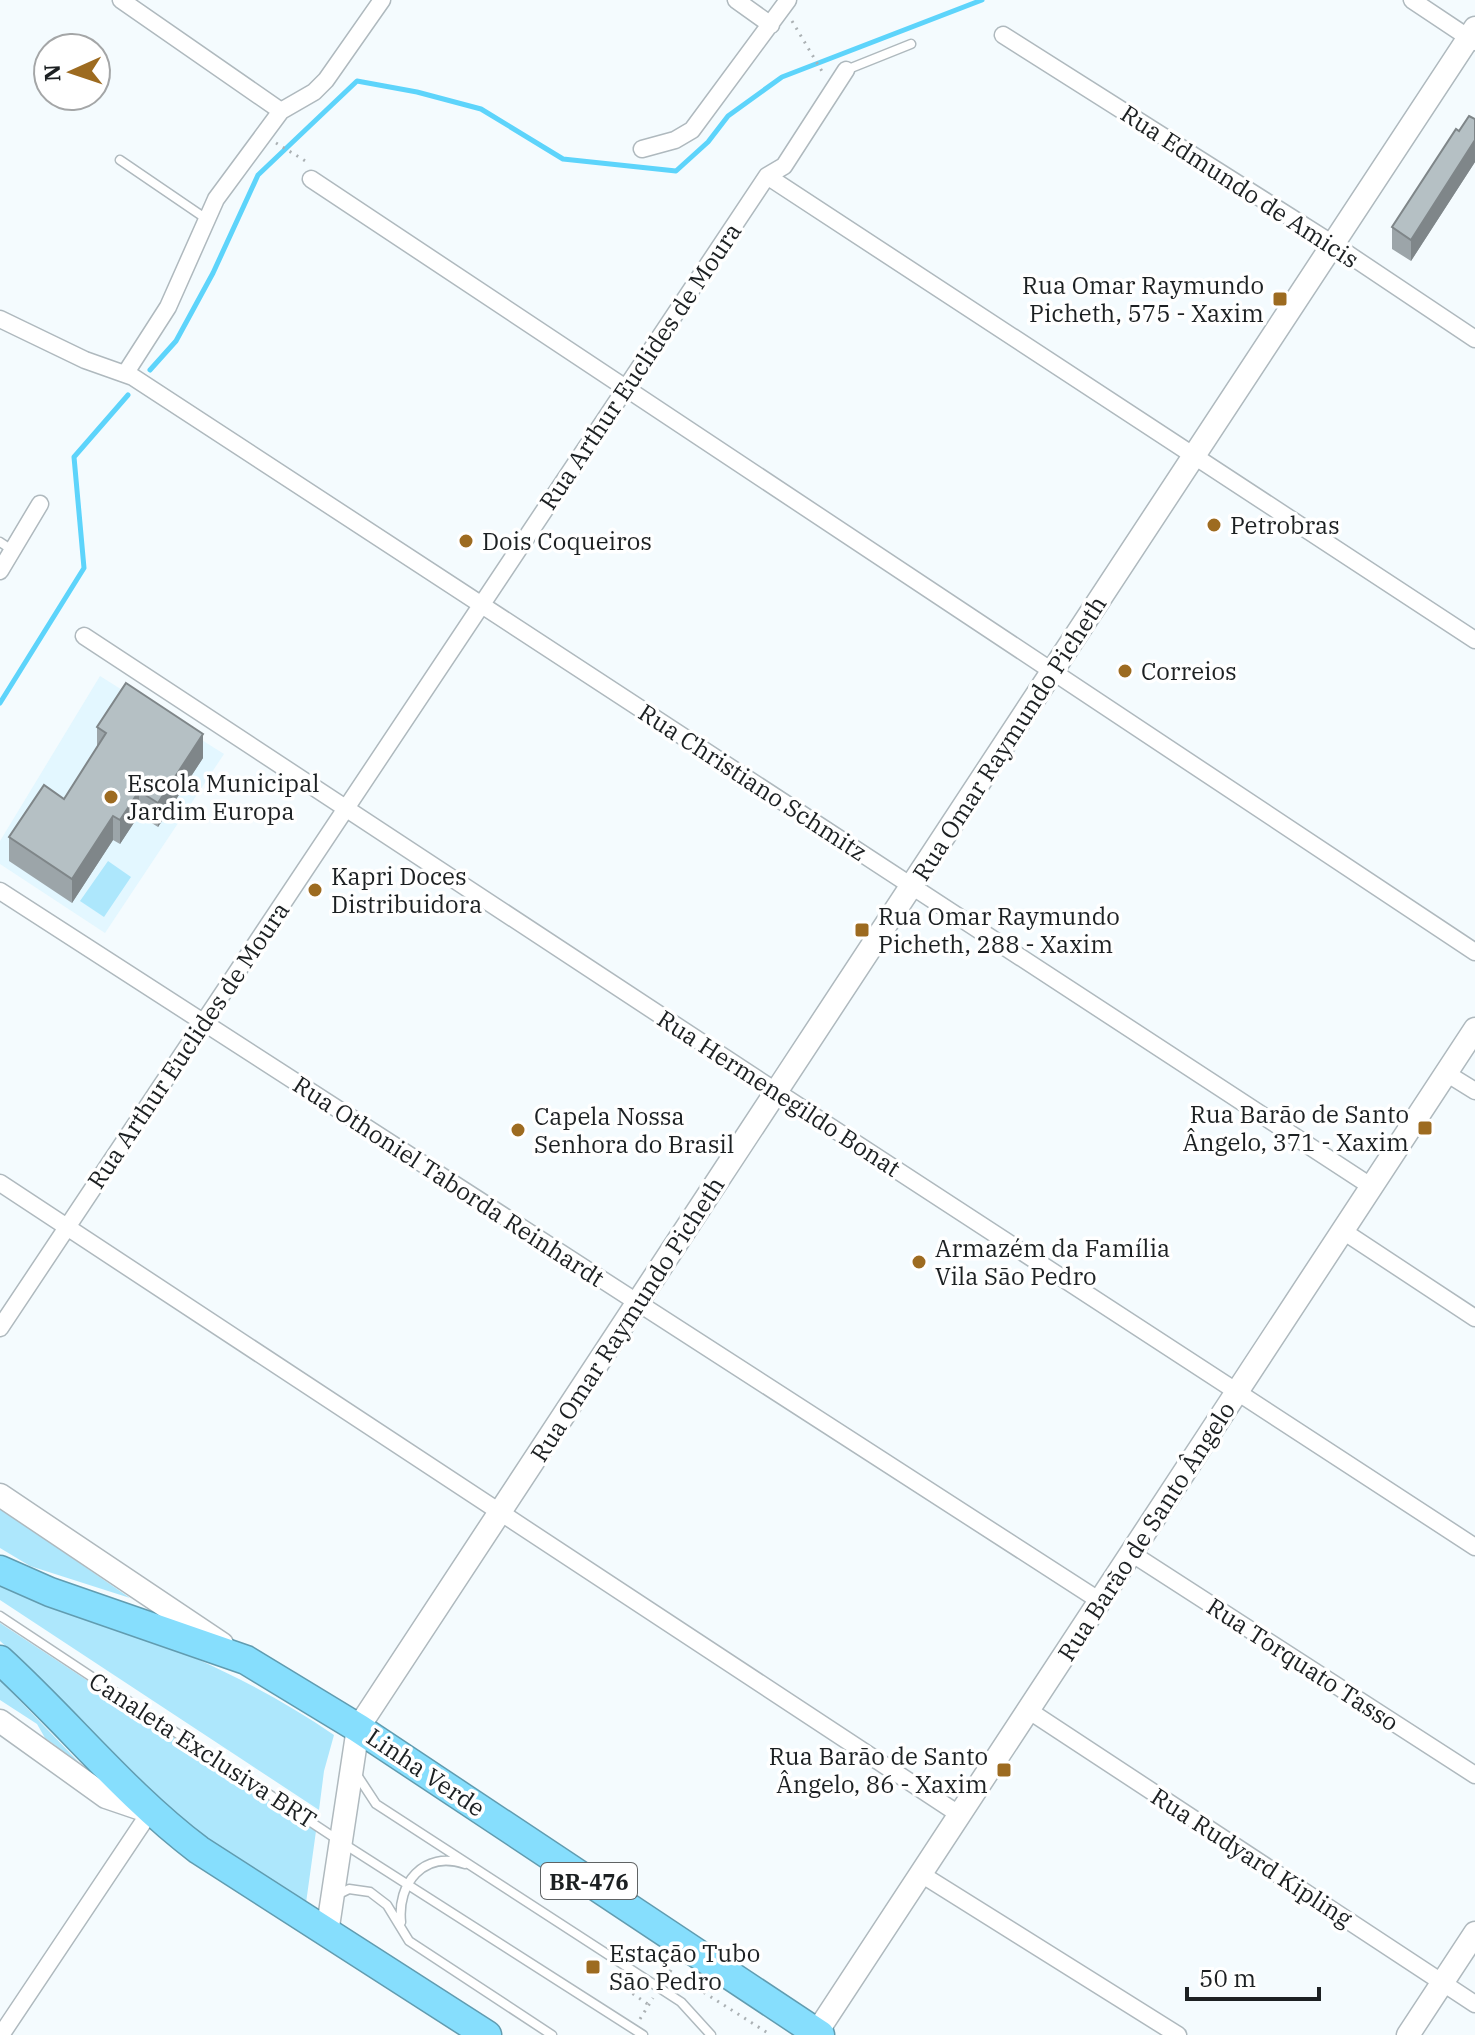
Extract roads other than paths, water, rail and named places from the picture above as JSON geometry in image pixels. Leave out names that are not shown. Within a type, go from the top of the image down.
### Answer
[{"type":"highway","name":"Linha Verde","points":[[0,1570],[50,1592],[246,1660],[358,1728],[817,2034]]},
{"type":"highway","points":[[0,1660],[150,1812],[199,1850],[487,2035]]},
{"type":"main road","name":"Rua Omar Raymundo Picheth","points":[[358,1728],[1333,244],[1473,36]]},
{"type":"main road","name":"Rua Barão de Santo Ângelo","points":[[817,2034],[1475,1029]]},
{"type":"main road","points":[[0,1495],[246,1660]]},
{"type":"main road","points":[[0,1721],[106,1797],[150,1812]]},
{"type":"main road","points":[[327,1933],[358,1728]]},
{"type":"main road","points":[[1408,2035],[1475,1933]]},
{"type":"street","points":[[121,0],[281,111]]},
{"type":"street","points":[[129,376],[168,307],[209,221],[216,199],[281,111],[314,92],[326,80],[382,0]]},
{"type":"street","points":[[736,0],[771,25]]},
{"type":"street","points":[[1412,0],[1473,36]]},
{"type":"street","points":[[642,149],[675,140],[692,130],[785,5]]},
{"type":"street","name":"Rua Edmundo de Amicis","points":[[1003,35],[1333,244],[1475,339]]},
{"type":"street","name":"Rua Arthur Euclides de Moura","points":[[0,1328],[767,176],[784,166],[846,70]]},
{"type":"street","points":[[310,171],[626,388],[1475,952]]},
{"type":"street","points":[[767,176],[1475,640]]},
{"type":"street","name":"Rua Christiano Schmitz","points":[[0,319],[85,360],[129,376],[1372,1187]]},
{"type":"street","points":[[0,571],[6,546],[40,504]]},
{"type":"street","name":"Rua Hermenegildo Bonat","points":[[84,636],[1475,1547]]},
{"type":"street","name":"Rua Othoniel Taborda Reinhardt","points":[[0,891],[1100,1601]]},
{"type":"street","points":[[1446,1073],[1475,1091]]},
{"type":"street","points":[[0,1183],[960,1815]]},
{"type":"street","points":[[1343,1231],[1475,1318]]},
{"type":"street","name":"Rua Torquato Tasso","points":[[1131,1553],[1475,1775]]},
{"type":"street","name":"Rua Rudyard Kipling","points":[[1028,1710],[1475,2004]]},
{"type":"street","points":[[1,2035],[150,1812]]},
{"type":"street","points":[[921,1874],[1178,2035]]},
{"type":"lane","points":[[846,70],[911,44]]},
{"type":"lane","points":[[120,160],[209,221]]},
{"type":"lane","name":"Canaleta Exclusiva BRT","points":[[0,1616],[341,1842],[643,2035]]},
{"type":"lane","points":[[352,1767],[376,1804],[681,2002],[701,2022],[708,2035]]},
{"type":"lane","points":[[401,1927],[399,1904],[407,1883],[417,1872],[430,1864],[445,1861],[460,1862],[474,1868]]},
{"type":"lane","points":[[333,1897],[349,1889],[370,1892],[387,1905],[409,1941],[552,2035]]},
{"type":"waterway","points":[[150,370],[176,341],[213,273],[258,175],[357,81],[417,92],[481,109],[563,159],[676,171],[708,142],[728,116],[782,77],[982,0]]},
{"type":"waterway","points":[[0,703],[84,568],[74,457],[128,395]]},
{"type":"place","name":"Rua Omar Raymundo Picheth, 575 - Xaxim","points":[[1280,299]]},
{"type":"place","name":"Petrobras","points":[[1214,525]]},
{"type":"place","name":"Dois Coqueiros","points":[[466,541]]},
{"type":"place","name":"Correios","points":[[1125,671]]},
{"type":"place","name":"Escola Municipal Jardim Europa","points":[[111,797]]},
{"type":"place","name":"Kapri Doces Distribuidora","points":[[315,890]]},
{"type":"place","name":"Rua Omar Raymundo Picheth, 288 - Xaxim","points":[[862,930]]},
{"type":"place","name":"Rua Barão de Santo Ângelo, 371 - Xaxim","points":[[1425,1128]]},
{"type":"place","name":"Capela Nossa Senhora do Brasil","points":[[518,1130]]},
{"type":"place","name":"Armazém da Família Vila São Pedro","points":[[919,1262]]},
{"type":"place","name":"Rua Barão de Santo Ângelo, 86 - Xaxim","points":[[1004,1770]]},
{"type":"place","name":"Estação Tubo São Pedro","points":[[593,1967]]}]
